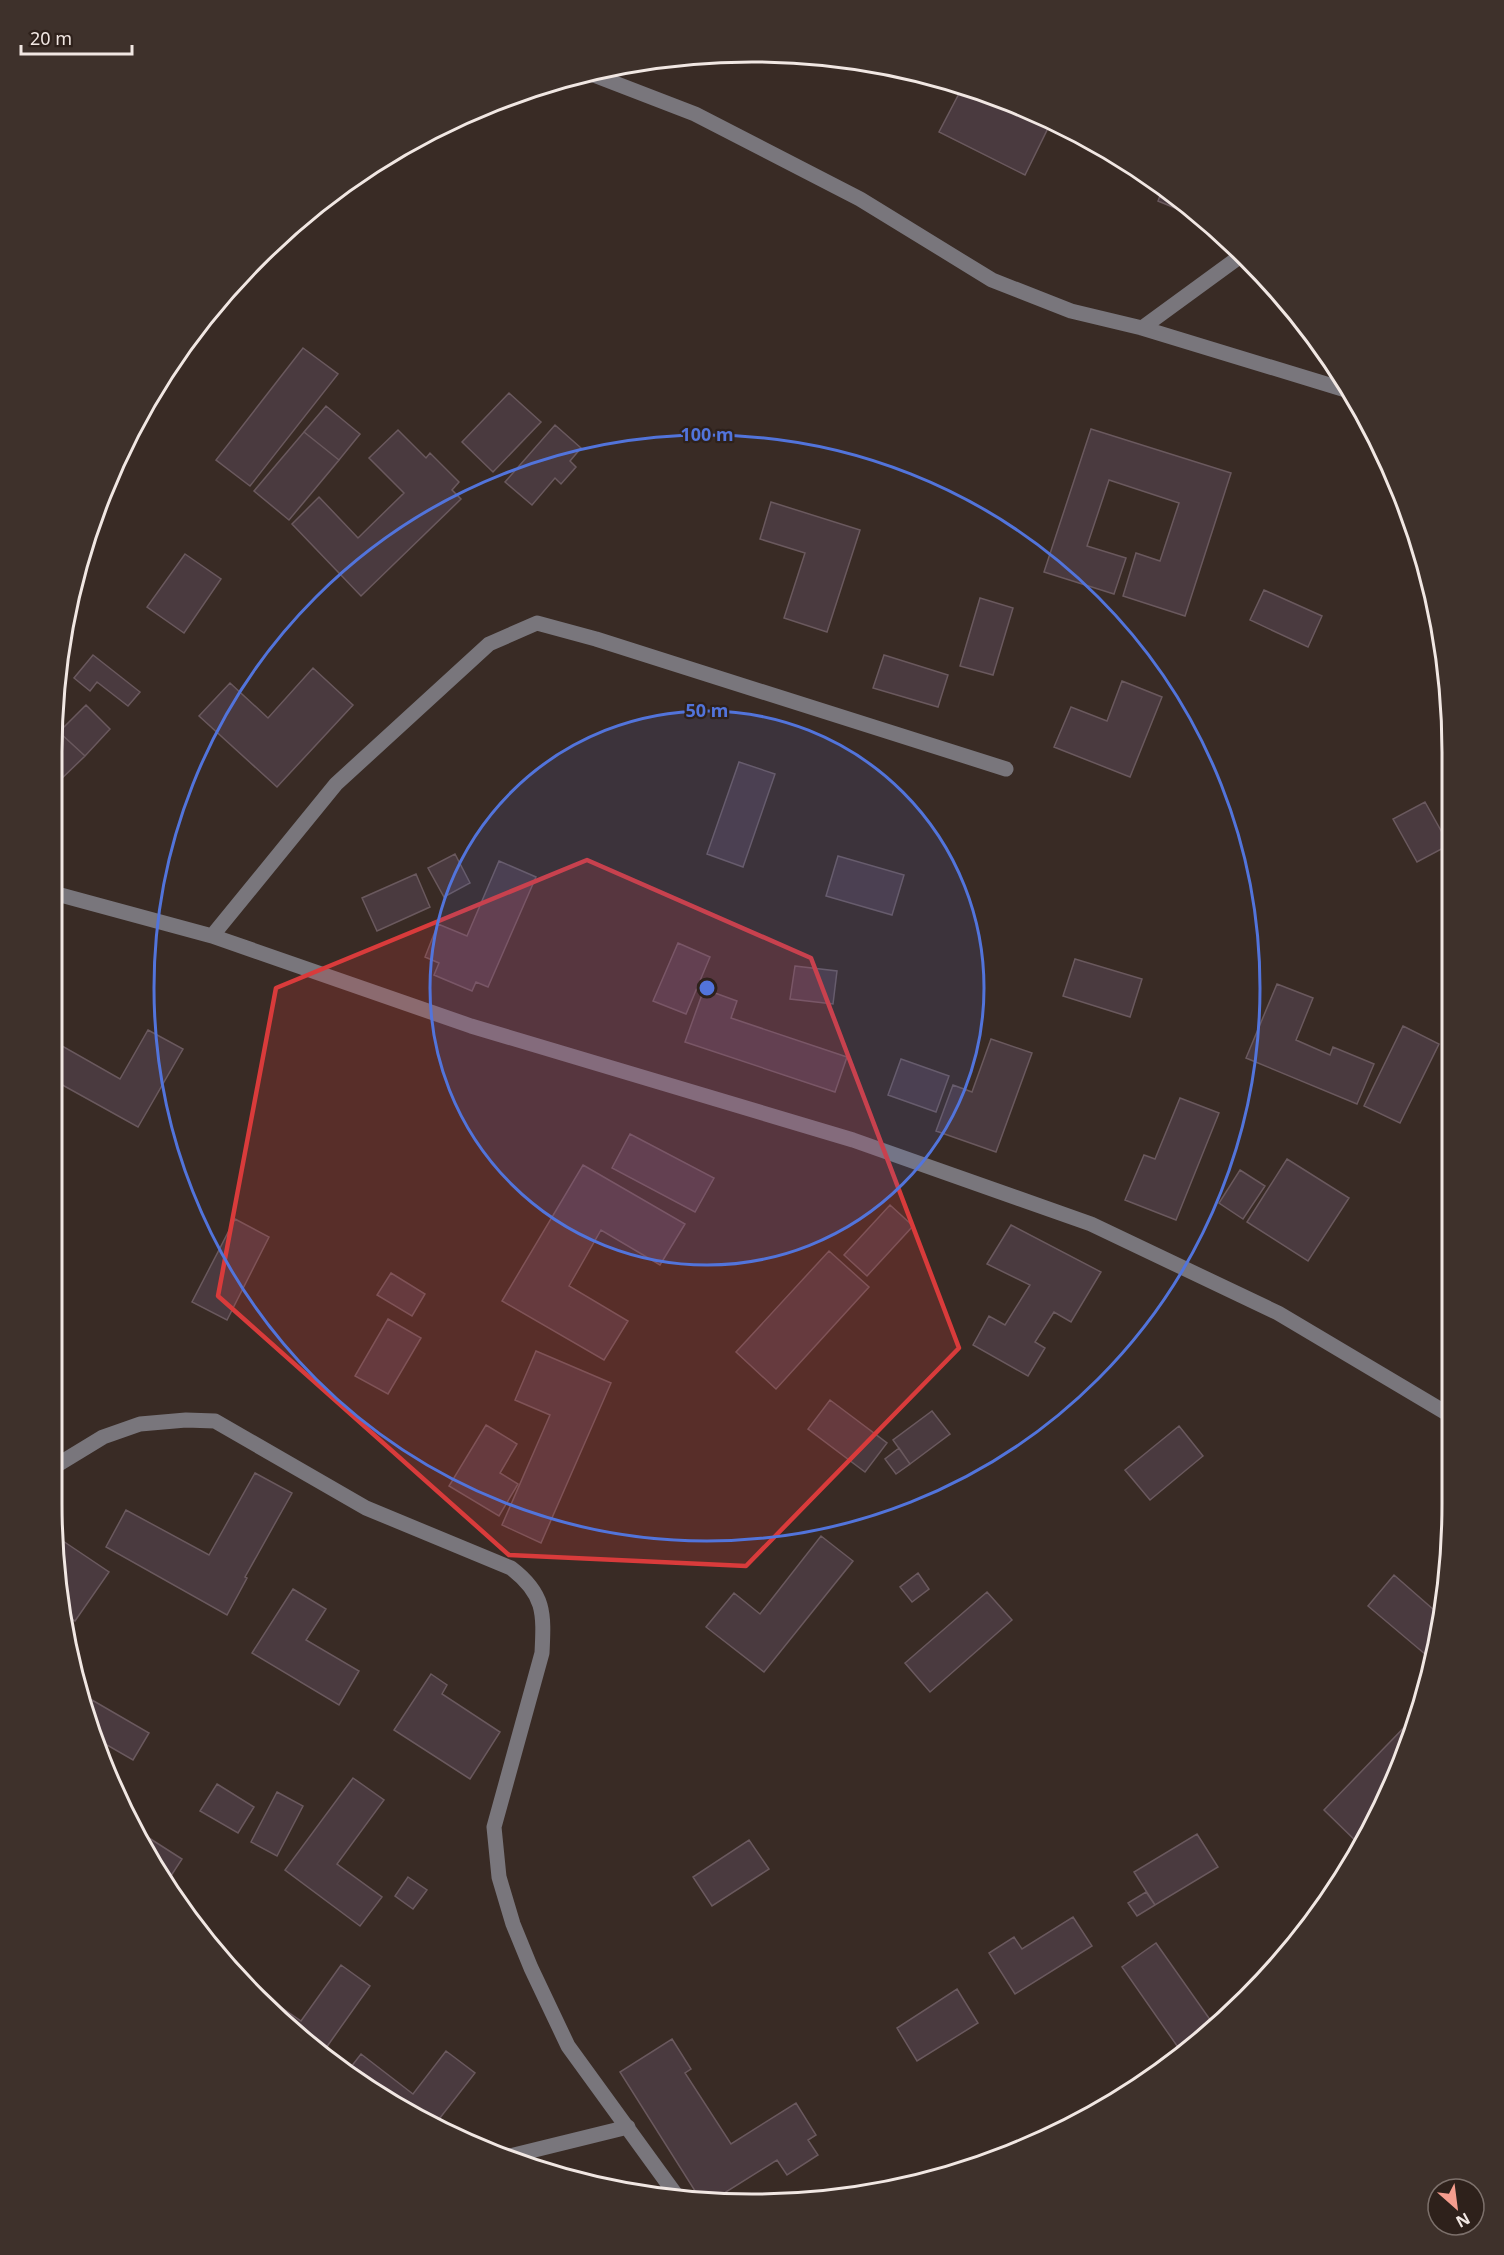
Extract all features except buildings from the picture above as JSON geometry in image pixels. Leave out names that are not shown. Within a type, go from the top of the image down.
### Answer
[{"type":"street","points":[[602,78],[705,119],[860,199],[992,280],[1071,311],[1142,328],[1338,388]]},
{"type":"street","points":[[1142,328],[1235,260]]},
{"type":"street","points":[[212,936],[336,784],[489,644],[537,624],[596,639],[1006,769]]},
{"type":"street","points":[[62,895],[212,936],[471,1026],[853,1140],[1091,1224],[1278,1313],[1442,1410]]},
{"type":"street","points":[[62,1462],[103,1437],[140,1424],[186,1420],[215,1421],[366,1508],[511,1568],[528,1581],[540,1602],[543,1627],[542,1653],[494,1827],[499,1877],[513,1924],[568,2046],[672,2189]]},
{"type":"street","points":[[521,2153],[628,2127]]},
{"type":"highlighted area","points":[[587,860],[811,958],[959,1348],[746,1566],[509,1555],[218,1296],[276,988]]}]
